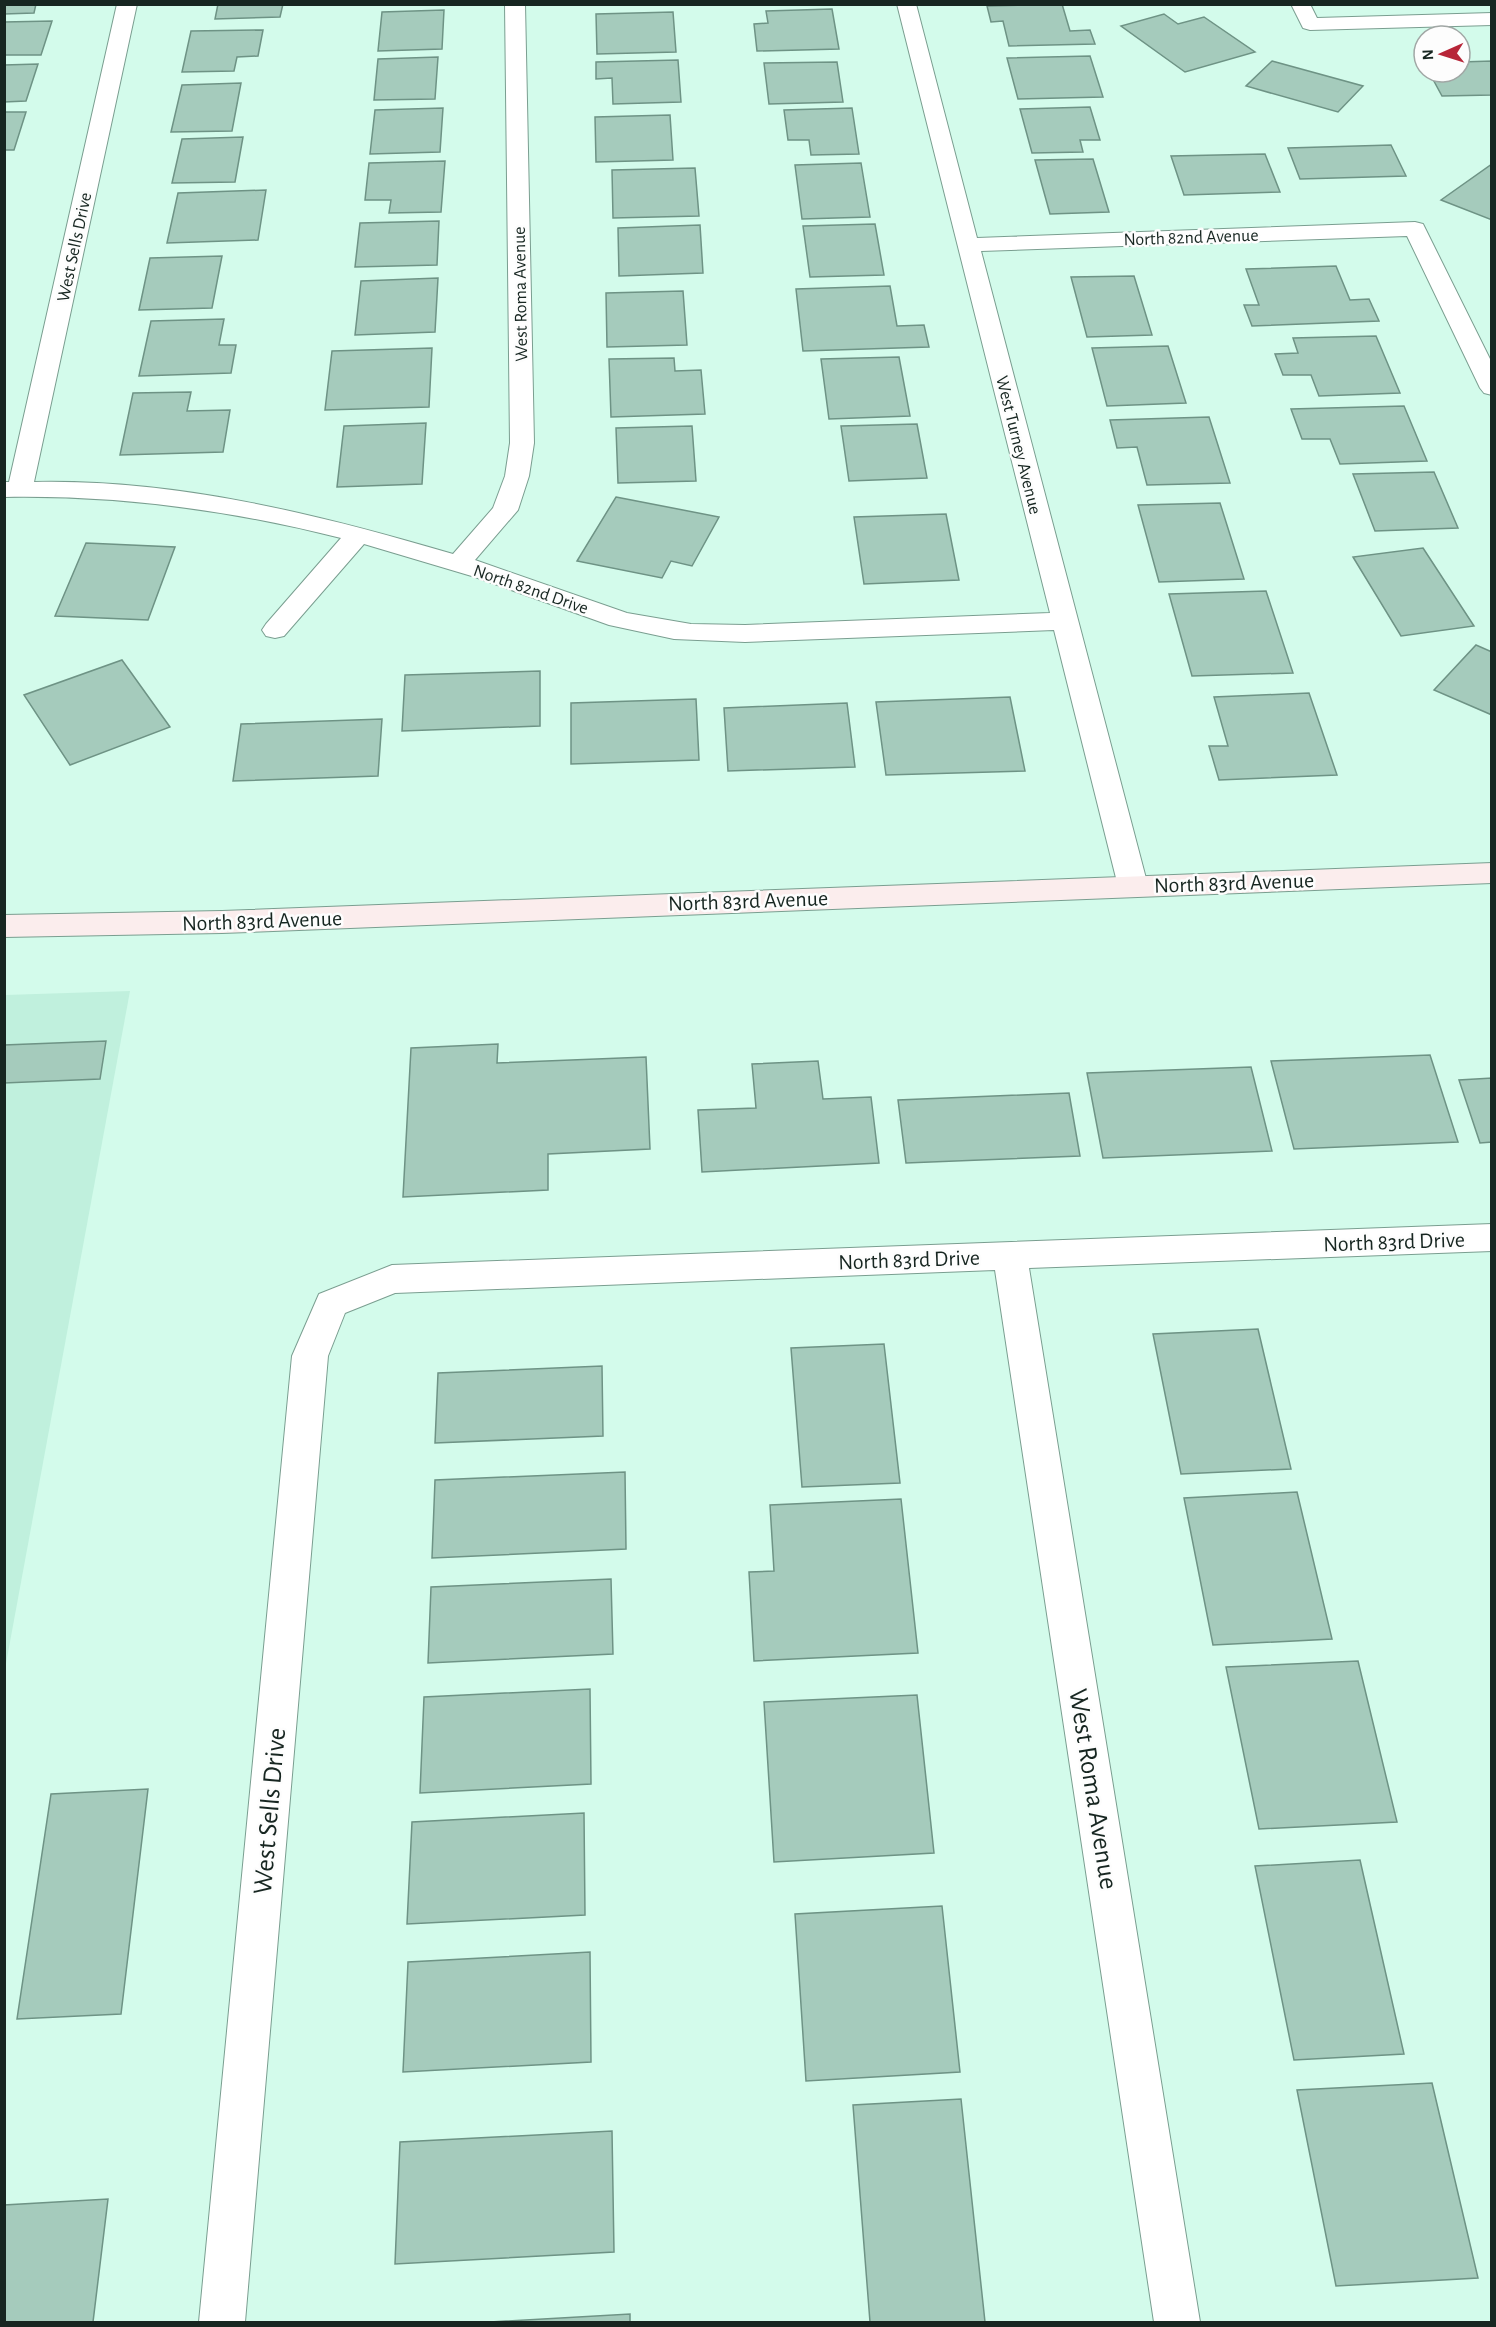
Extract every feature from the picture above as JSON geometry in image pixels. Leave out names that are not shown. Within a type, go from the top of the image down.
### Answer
[{"type":"main road","name":"North 83rd Avenue","points":[[4,926],[222,922],[1491,873]]},
{"type":"street","name":"West Sells Drive","points":[[12,489],[127,4]]},
{"type":"street","name":"West Roma Avenue","points":[[458,564],[505,510],[517,476],[522,443],[515,4]]},
{"type":"street","name":"West Turney Avenue","points":[[906,4],[1133,886]]},
{"type":"street","points":[[1300,4],[1310,24],[1491,19]]},
{"type":"street","name":"North 82nd Avenue","points":[[967,244],[1415,229],[1491,388]]},
{"type":"street","name":"North 82nd Drive","points":[[12,489],[126,492],[213,503],[290,518],[458,564],[610,617],[676,631],[748,632],[1065,621]]},
{"type":"street","points":[[275,630],[357,536]]},
{"type":"street","name":"North 83rd Drive","points":[[331,1304],[392,1279],[1491,1237]]},
{"type":"street","name":"West Roma Avenue","points":[[1010,1255],[1177,2322]]},
{"type":"street","name":"West Sells Drive","points":[[222,2322],[310,1356],[331,1304]]},
{"type":"shaded area","points":[[130,991],[5,1669],[5,995]]},
{"type":"building","points":[[4,4],[36,4],[34,13],[4,14]]},
{"type":"building","points":[[218,4],[283,4],[280,17],[215,19]]},
{"type":"building","points":[[1062,4],[1070,31],[1090,30],[1095,44],[1009,46],[1003,21],[991,22],[987,6]]},
{"type":"building","points":[[832,9],[839,49],[757,51],[754,24],[768,23],[766,11]]},
{"type":"building","points":[[444,10],[442,49],[378,51],[382,12]]},
{"type":"building","points":[[673,12],[676,52],[597,54],[596,14]]},
{"type":"building","points":[[1164,14],[1178,24],[1204,17],[1255,52],[1185,72],[1121,26]]},
{"type":"building","points":[[52,21],[41,55],[4,55],[4,22]]},
{"type":"building","points":[[263,30],[258,56],[237,57],[234,71],[182,72],[191,31]]},
{"type":"building","points":[[1090,56],[1103,97],[1018,99],[1007,58]]},
{"type":"building","points":[[438,57],[435,99],[374,100],[378,59]]},
{"type":"building","points":[[678,60],[681,102],[613,104],[612,78],[596,79],[596,62]]},
{"type":"building","points":[[1272,61],[1363,86],[1338,112],[1246,86]]},
{"type":"building","points":[[1492,61],[1492,95],[1442,96],[1436,84],[1472,84],[1472,62]]},
{"type":"building","points":[[837,62],[843,102],[769,104],[764,63]]},
{"type":"building","points":[[38,64],[26,101],[4,102],[4,65]]},
{"type":"building","points":[[241,83],[232,131],[171,132],[182,85]]},
{"type":"building","points":[[1090,107],[1100,140],[1080,140],[1083,152],[1032,153],[1020,109]]},
{"type":"building","points":[[443,108],[440,152],[370,154],[375,110]]},
{"type":"building","points":[[852,108],[859,154],[811,155],[809,140],[788,140],[784,110]]},
{"type":"building","points":[[4,112],[26,112],[14,150],[4,150]]},
{"type":"building","points":[[670,115],[673,160],[596,162],[595,117]]},
{"type":"building","points":[[243,137],[235,182],[172,183],[182,139]]},
{"type":"building","points":[[1391,145],[1406,176],[1300,179],[1288,148]]},
{"type":"building","points":[[1265,154],[1280,192],[1184,195],[1171,156]]},
{"type":"building","points":[[1093,159],[1109,212],[1050,214],[1035,160]]},
{"type":"building","points":[[445,161],[441,212],[389,213],[391,200],[365,200],[369,163]]},
{"type":"building","points":[[861,163],[870,217],[802,219],[795,165]]},
{"type":"building","points":[[1492,164],[1492,220],[1441,200]]},
{"type":"building","points":[[695,168],[699,216],[613,218],[612,170]]},
{"type":"building","points":[[266,190],[258,240],[167,243],[178,193]]},
{"type":"building","points":[[439,221],[437,265],[355,267],[360,223]]},
{"type":"building","points":[[875,224],[884,275],[810,277],[803,226]]},
{"type":"building","points":[[700,225],[703,273],[619,276],[618,228]]},
{"type":"building","points":[[222,256],[212,308],[139,310],[150,258]]},
{"type":"building","points":[[1336,266],[1350,300],[1369,299],[1379,321],[1252,326],[1244,305],[1259,305],[1246,269]]},
{"type":"building","points":[[1134,276],[1152,335],[1087,337],[1071,277]]},
{"type":"building","points":[[438,278],[435,332],[355,335],[361,281]]},
{"type":"building","points":[[890,286],[897,326],[924,325],[929,347],[803,351],[796,289]]},
{"type":"building","points":[[683,291],[687,345],[607,347],[606,293]]},
{"type":"building","points":[[224,319],[219,345],[236,345],[231,373],[139,376],[151,321]]},
{"type":"building","points":[[1376,336],[1400,393],[1319,396],[1311,375],[1283,375],[1275,354],[1298,353],[1293,338]]},
{"type":"building","points":[[1168,346],[1186,403],[1107,406],[1092,348]]},
{"type":"building","points":[[432,348],[429,407],[325,410],[332,351]]},
{"type":"building","points":[[899,357],[910,416],[829,419],[821,359]]},
{"type":"building","points":[[674,358],[675,371],[701,370],[705,414],[611,417],[609,359]]},
{"type":"building","points":[[191,392],[187,411],[230,410],[223,452],[120,455],[133,393]]},
{"type":"building","points":[[1404,406],[1427,461],[1340,464],[1330,439],[1302,439],[1291,409]]},
{"type":"building","points":[[1209,417],[1230,483],[1147,485],[1137,447],[1117,448],[1110,420]]},
{"type":"building","points":[[426,423],[422,484],[337,487],[344,426]]},
{"type":"building","points":[[917,424],[927,478],[849,481],[841,426]]},
{"type":"building","points":[[692,426],[696,481],[618,483],[616,428]]},
{"type":"building","points":[[1434,472],[1458,528],[1375,531],[1353,474]]},
{"type":"building","points":[[616,497],[719,517],[692,566],[671,561],[662,578],[577,561]]},
{"type":"building","points":[[1220,503],[1244,579],[1159,582],[1138,505]]},
{"type":"building","points":[[946,514],[959,580],[864,584],[854,517]]},
{"type":"building","points":[[86,543],[175,547],[148,620],[55,616]]},
{"type":"building","points":[[1423,548],[1474,626],[1401,636],[1353,557]]},
{"type":"building","points":[[1266,591],[1293,673],[1192,676],[1169,594]]},
{"type":"building","points":[[1476,645],[1492,652],[1492,715],[1434,690]]},
{"type":"building","points":[[122,660],[170,727],[70,765],[24,695]]},
{"type":"building","points":[[540,671],[540,726],[402,731],[405,675]]},
{"type":"building","points":[[1309,693],[1337,775],[1219,780],[1209,746],[1228,746],[1214,697]]},
{"type":"building","points":[[1010,697],[1025,771],[886,775],[876,702]]},
{"type":"building","points":[[696,699],[699,760],[571,764],[571,703]]},
{"type":"building","points":[[847,703],[855,767],[728,771],[724,708]]},
{"type":"building","points":[[382,719],[378,776],[233,781],[241,724]]},
{"type":"building","points":[[106,1041],[100,1079],[4,1083],[4,1045]]},
{"type":"building","points":[[498,1044],[497,1063],[646,1057],[650,1149],[548,1154],[548,1190],[403,1197],[411,1048]]},
{"type":"building","points":[[1430,1055],[1458,1142],[1294,1149],[1271,1061]]},
{"type":"building","points":[[818,1061],[823,1099],[871,1097],[879,1163],[702,1172],[698,1110],[756,1108],[752,1064]]},
{"type":"building","points":[[1251,1067],[1272,1151],[1103,1158],[1087,1073]]},
{"type":"building","points":[[1492,1078],[1492,1142],[1480,1143],[1459,1080]]},
{"type":"building","points":[[1069,1093],[1080,1156],[906,1163],[898,1100]]},
{"type":"building","points":[[1258,1329],[1291,1469],[1181,1474],[1153,1334]]},
{"type":"building","points":[[884,1344],[900,1483],[802,1487],[791,1348]]},
{"type":"building","points":[[602,1366],[603,1436],[435,1443],[438,1373]]},
{"type":"building","points":[[625,1472],[626,1549],[432,1558],[435,1480]]},
{"type":"building","points":[[1297,1492],[1332,1639],[1213,1645],[1184,1498]]},
{"type":"building","points":[[901,1499],[918,1653],[754,1661],[749,1572],[774,1571],[770,1505]]},
{"type":"building","points":[[611,1579],[613,1654],[428,1663],[431,1587]]},
{"type":"building","points":[[1358,1661],[1397,1822],[1259,1829],[1226,1667]]},
{"type":"building","points":[[590,1689],[591,1784],[420,1793],[424,1697]]},
{"type":"building","points":[[917,1695],[934,1853],[774,1862],[764,1702]]},
{"type":"building","points":[[148,1789],[121,2014],[17,2019],[51,1794]]},
{"type":"building","points":[[584,1813],[585,1915],[407,1924],[412,1822]]},
{"type":"building","points":[[1360,1860],[1404,2054],[1294,2060],[1255,1866]]},
{"type":"building","points":[[942,1906],[960,2072],[806,2081],[795,1914]]},
{"type":"building","points":[[590,1952],[591,2062],[403,2072],[408,1962]]},
{"type":"building","points":[[1432,2083],[1478,2278],[1336,2286],[1297,2090]]},
{"type":"building","points":[[961,2099],[985,2322],[870,2322],[853,2105]]},
{"type":"building","points":[[612,2131],[614,2252],[395,2264],[400,2142]]},
{"type":"building","points":[[108,2199],[93,2322],[4,2322],[4,2205]]},
{"type":"building","points":[[630,2314],[630,2322],[490,2322]]}]
